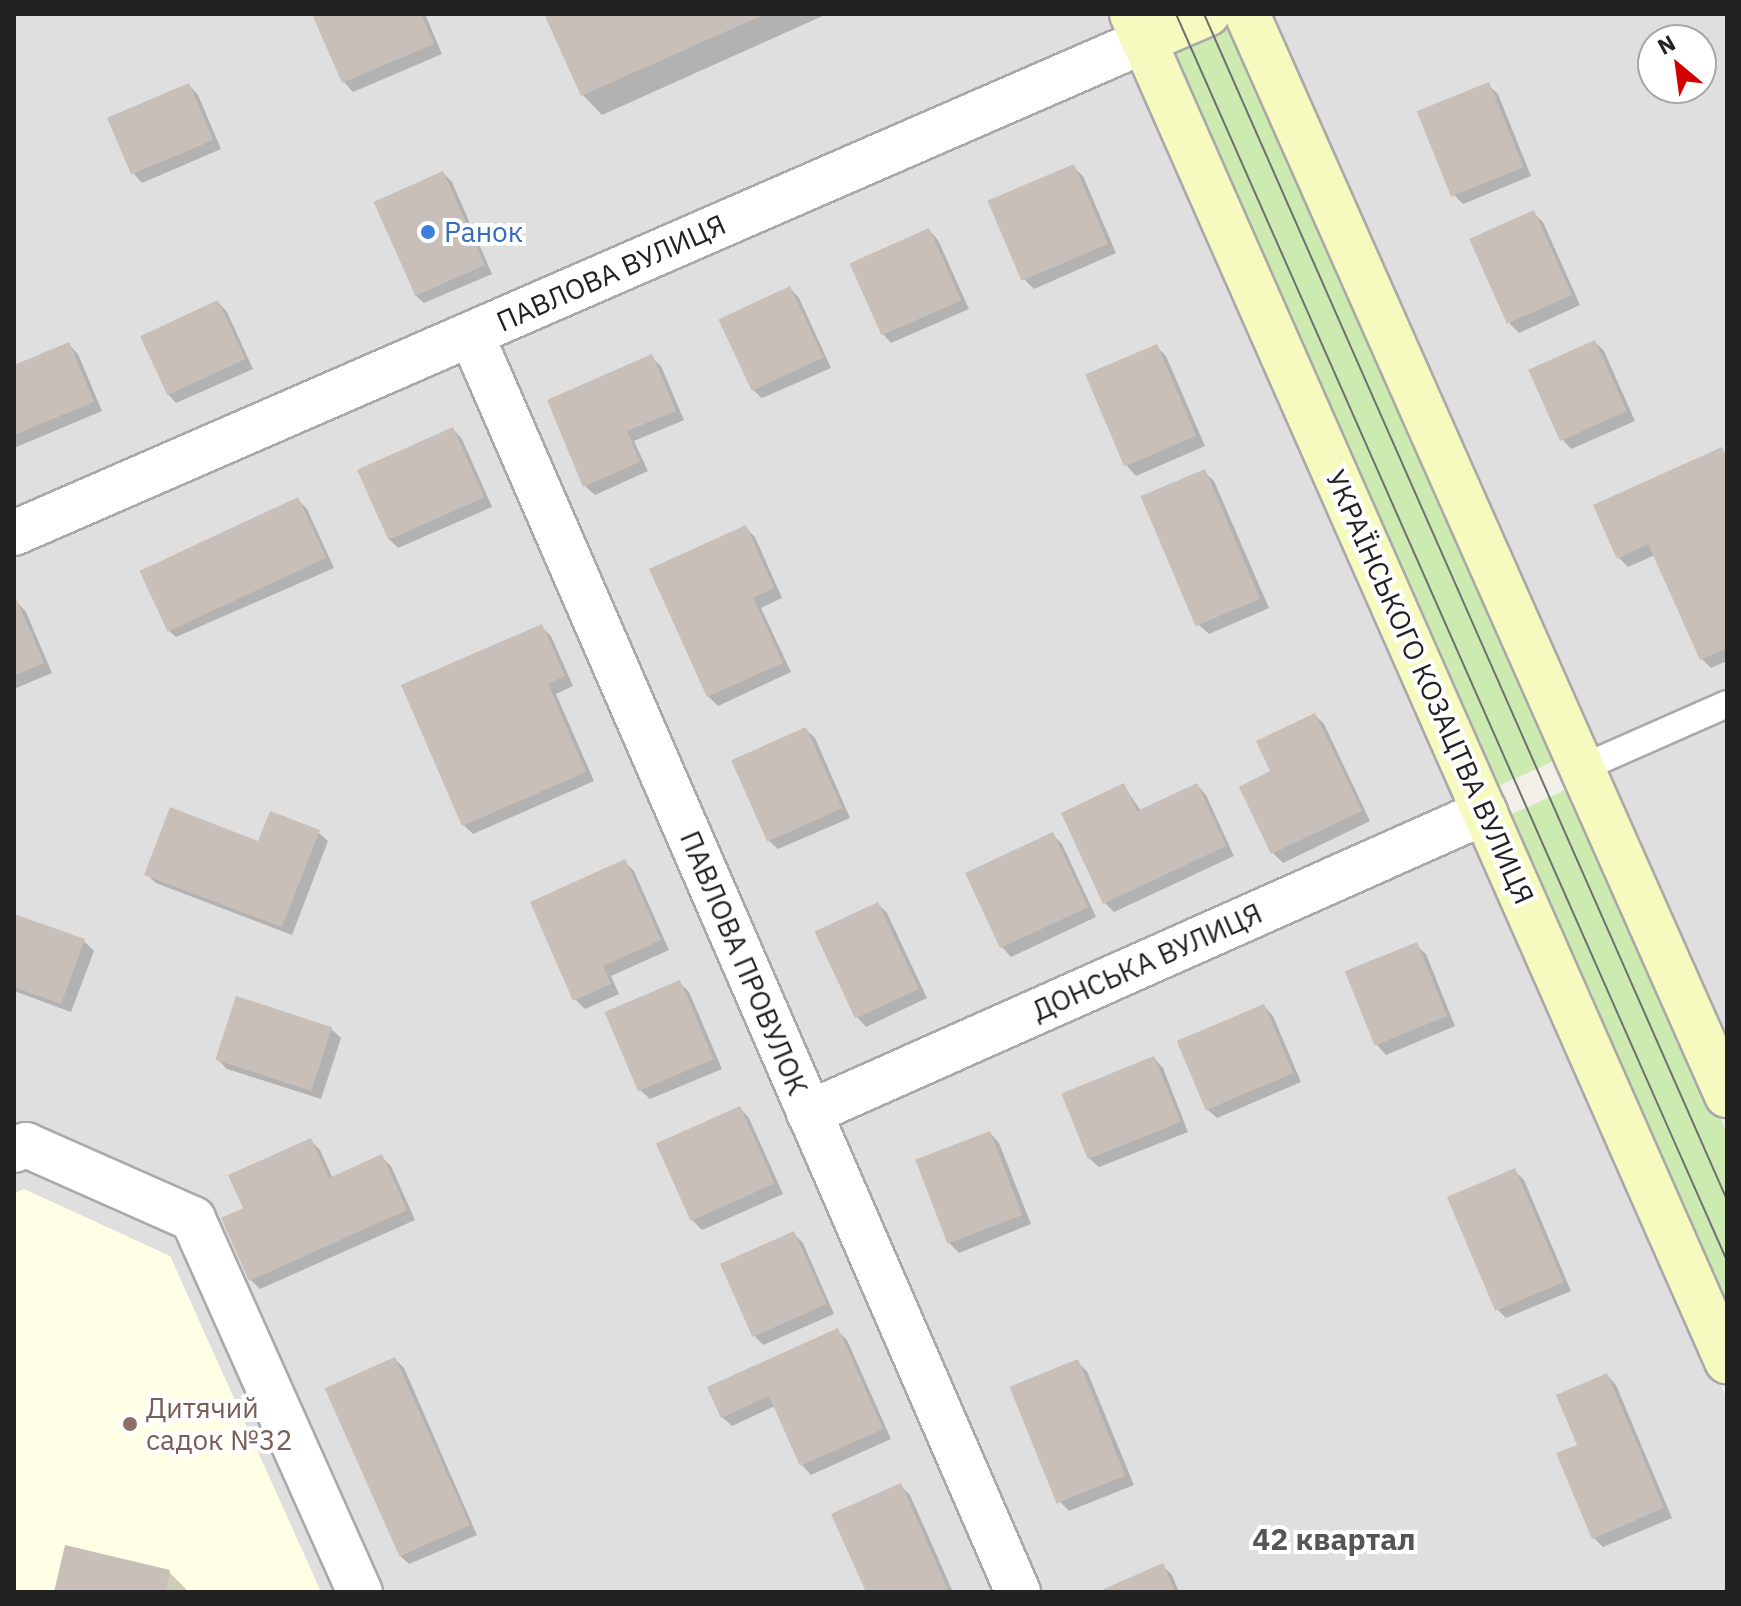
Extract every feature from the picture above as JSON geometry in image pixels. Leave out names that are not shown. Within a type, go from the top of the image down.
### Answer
[{"type":"street","name":"ПАВЛОВА ВУЛИЦЯ","points":[[14,533],[471,334],[1138,28],[1207,14]]},
{"type":"street","points":[[1247,14],[1727,1095]]},
{"type":"street","name":"УКРАЇНСЬКОГО КОЗАЦТВА ВУЛИЦЯ","points":[[1138,28],[1727,1361]]},
{"type":"street","name":"ПАВЛОВА ПРОВУЛОК","points":[[471,334],[1018,1592]]},
{"type":"street","name":"ДОНСЬКА ВУЛИЦЯ","points":[[809,1113],[1485,812]]},
{"type":"street","points":[[14,1150],[26,1145],[193,1219],[360,1592]]},
{"type":"lane","points":[[1582,768],[1727,704]]},
{"type":"shaded area","points":[[14,14],[1116,14],[1727,1400],[1727,1592],[14,1592]]},
{"type":"shaded area","points":[[1265,14],[1727,14],[1727,1057]]},
{"type":"shaded area","name":"Дитячий садок №32","points":[[24,1189],[170,1256],[321,1592],[14,1592],[14,1193]]},
{"type":"green space","points":[[1234,18],[1563,757],[1491,789],[1162,50]]},
{"type":"green space","points":[[1574,786],[1727,1133],[1727,1322],[1505,817]]},
{"type":"building","points":[[312,14],[421,14],[434,44],[342,83]]},
{"type":"building","points":[[544,14],[765,14],[581,96]]},
{"type":"building","points":[[1489,82],[1523,167],[1451,197],[1417,111]]},
{"type":"building","points":[[189,83],[213,140],[131,175],[107,118]]},
{"type":"building","points":[[1074,164],[1108,244],[1021,281],[987,201]]},
{"type":"building","points":[[443,171],[485,265],[415,296],[374,202]]},
{"type":"building","points":[[1534,210],[1572,295],[1507,324],[1469,239]]},
{"type":"building","points":[[929,228],[961,300],[882,336],[850,263]]},
{"type":"building","points":[[790,286],[823,358],[752,391],[718,319]]},
{"type":"building","points":[[218,300],[245,359],[168,395],[140,336]]},
{"type":"building","points":[[1595,340],[1627,411],[1560,441],[1528,370]]},
{"type":"building","points":[[69,342],[94,402],[14,435],[14,365]]},
{"type":"building","points":[[1157,344],[1196,436],[1124,467],[1085,374]]},
{"type":"building","points":[[652,354],[676,411],[627,431],[640,462],[583,487],[547,400]]},
{"type":"building","points":[[453,427],[484,497],[388,540],[357,470]]},
{"type":"building","points":[[1722,447],[1727,459],[1727,648],[1700,660],[1648,544],[1617,559],[1593,505]]},
{"type":"building","points":[[1205,469],[1260,599],[1196,626],[1141,496]]},
{"type":"building","points":[[298,497],[326,558],[168,632],[139,571]]},
{"type":"building","points":[[746,525],[774,588],[753,598],[783,663],[707,697],[649,569]]},
{"type":"building","points":[[17,600],[44,663],[14,676],[14,601]]},
{"type":"building","points":[[542,624],[565,676],[548,684],[586,772],[462,826],[401,685]]},
{"type":"building","points":[[1315,713],[1362,811],[1271,854],[1239,787],[1270,771],[1256,741]]},
{"type":"building","points":[[806,727],[842,808],[767,842],[731,760]]},
{"type":"building","points":[[1124,783],[1137,811],[1197,783],[1226,846],[1103,904],[1061,813]]},
{"type":"building","points":[[170,807],[258,841],[270,811],[320,830],[282,927],[144,875]]},
{"type":"building","points":[[1053,832],[1088,907],[1000,948],[965,873]]},
{"type":"building","points":[[625,859],[661,940],[603,966],[611,984],[573,1001],[530,902]]},
{"type":"building","points":[[878,902],[919,989],[855,1019],[815,932]]},
{"type":"building","points":[[14,914],[85,939],[61,1004],[14,987]]},
{"type":"building","points":[[1417,942],[1447,1016],[1375,1045],[1345,971]]},
{"type":"building","points":[[680,980],[714,1059],[638,1091],[605,1012]]},
{"type":"building","points":[[236,996],[332,1027],[311,1091],[215,1060]]},
{"type":"building","points":[[1264,1004],[1293,1073],[1206,1110],[1177,1041]]},
{"type":"building","points":[[1154,1056],[1181,1122],[1088,1159],[1061,1093]]},
{"type":"building","points":[[740,1106],[775,1184],[691,1221],[656,1143]]},
{"type":"building","points":[[990,1131],[1022,1215],[948,1244],[915,1160]]},
{"type":"building","points":[[311,1138],[329,1178],[382,1154],[407,1210],[249,1281],[221,1218],[243,1208],[228,1175]]},
{"type":"building","points":[[1515,1168],[1563,1282],[1495,1311],[1447,1197]]},
{"type":"building","points":[[794,1231],[827,1304],[753,1337],[720,1264]]},
{"type":"building","points":[[838,1328],[883,1429],[800,1466],[769,1396],[721,1418],[707,1387]]},
{"type":"building","points":[[395,1357],[470,1525],[399,1556],[325,1388]]},
{"type":"building","points":[[1078,1359],[1125,1476],[1057,1504],[1009,1387]]},
{"type":"building","points":[[1607,1373],[1664,1508],[1592,1539],[1556,1453],[1577,1445],[1556,1395]]},
{"type":"building","points":[[901,1483],[949,1592],[866,1592],[831,1514]]},
{"type":"building","points":[[65,1545],[170,1570],[165,1592],[54,1592]]},
{"type":"building","points":[[1163,1563],[1175,1592],[1105,1592],[1104,1589]]},
{"type":"tram line","points":[[1176,14],[1727,1261]]},
{"type":"tram line","points":[[1204,14],[1727,1200]]},
{"type":"place","name":"Ранок","points":[[428,232]]},
{"type":"place","name":"Дитячий садок №32","points":[[130,1424]]},
{"type":"district","name":"42 квартал","points":[[1334,1539]]}]
